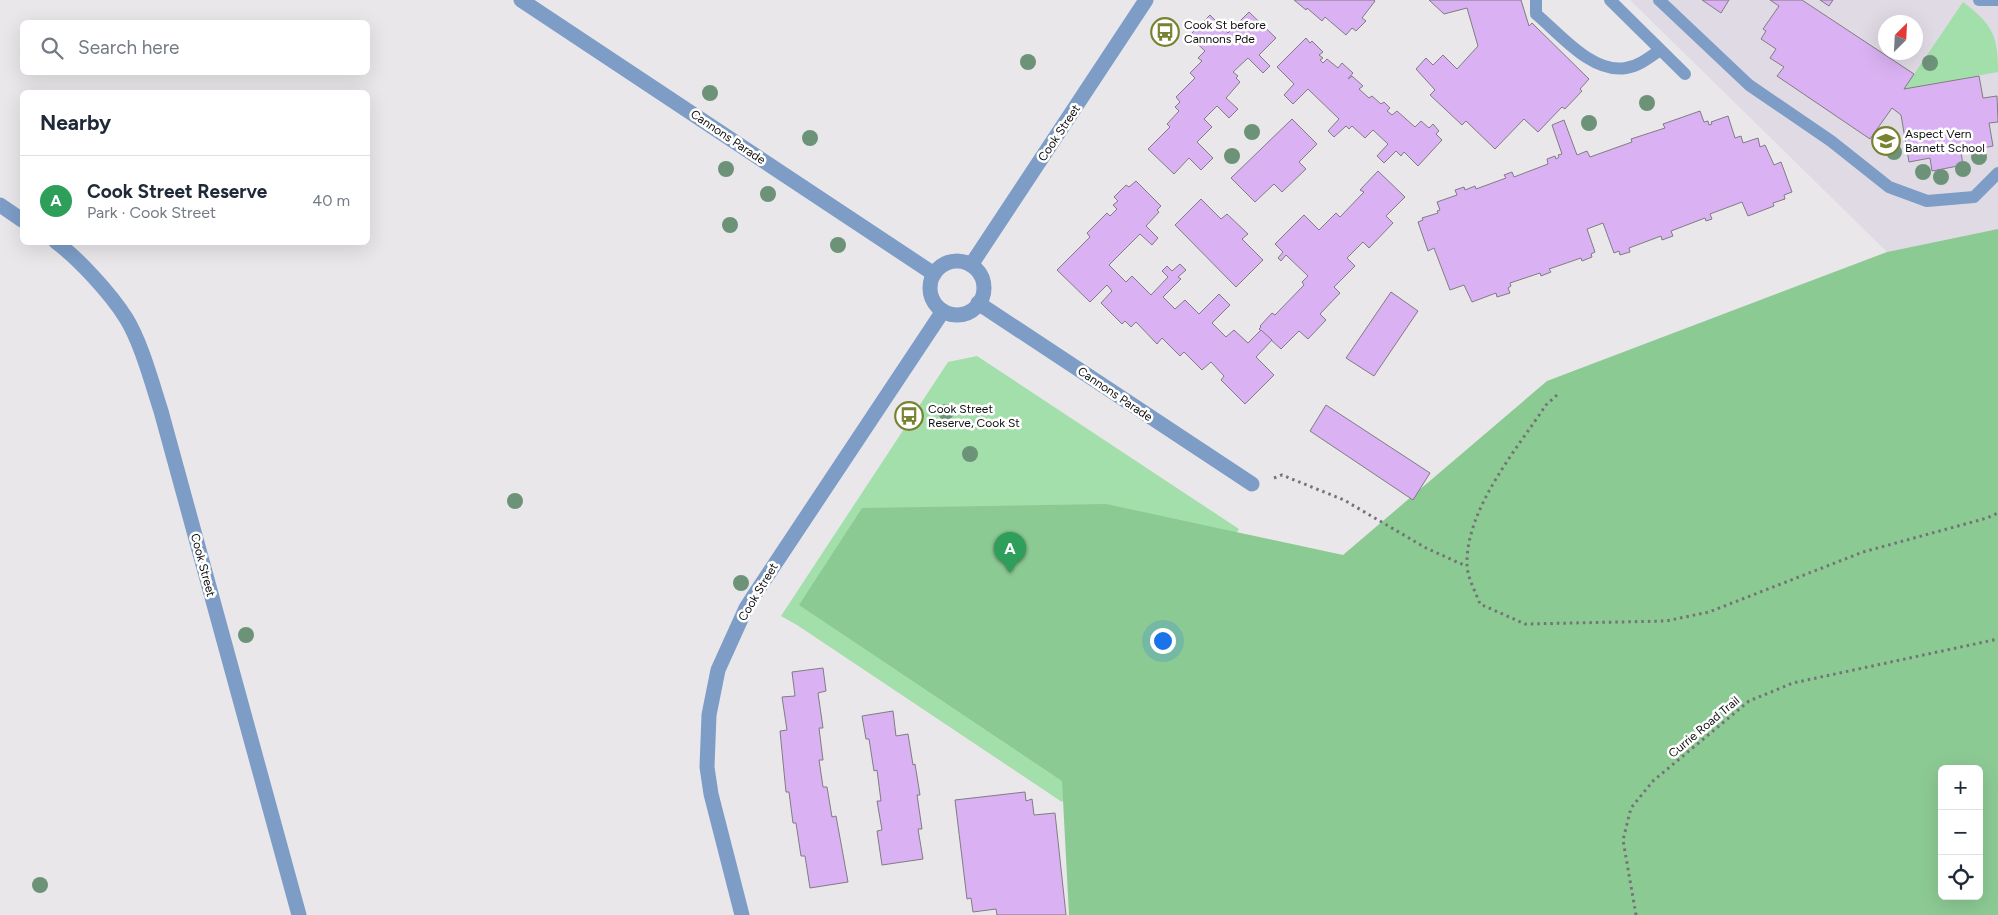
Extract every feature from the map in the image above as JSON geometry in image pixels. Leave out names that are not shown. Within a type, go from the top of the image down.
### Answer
[{"type":"street","name":"Cannons Parade","points":[[521,0],[934,274]]},
{"type":"street","name":"Cook Street","points":[[971,265],[1146,0]]},
{"type":"street","points":[[0,205],[20,219]]},
{"type":"street","name":"Cook Street","points":[[60,245],[97,282],[126,318],[144,358],[161,411],[299,915]]},
{"type":"street","points":[[963,262],[971,265],[977,270],[983,284],[983,292],[978,303],[970,311],[963,314],[943,311],[935,303],[932,296],[931,281],[934,274],[939,267],[947,263],[963,262]]},
{"type":"street","name":"Cannons Parade","points":[[978,303],[1252,484]]},
{"type":"street","name":"Cook Street","points":[[742,915],[710,794],[707,767],[709,715],[718,670],[754,594],[943,311]]},
{"type":"lane","points":[[1536,0],[1536,14],[1589,60],[1612,69],[1627,68],[1641,64],[1660,50]]},
{"type":"lane","points":[[1610,0],[1684,74]]},
{"type":"lane","points":[[1659,0],[1750,85],[1831,141],[1889,186],[1927,201],[1974,197],[1998,173]]},
{"type":"lane","points":[[1979,0],[1997,3]]},
{"type":"path","points":[[1557,395],[1546,405],[1487,494],[1473,528],[1466,566],[1480,604],[1525,624],[1666,621],[1709,612],[1863,552],[1987,518],[1998,513]]},
{"type":"path","points":[[1252,484],[1282,475],[1344,500],[1426,548],[1466,566]]},
{"type":"path","name":"Currie Road Trail","points":[[1636,915],[1623,840],[1631,808],[1653,781],[1749,701],[1793,683],[1998,639]]},
{"type":"shaded area","name":"Aspect Vern Barnett School","points":[[1630,0],[1998,0],[1998,229],[1887,252]]},
{"type":"green space","points":[[1963,2],[1981,17],[1995,39],[1998,72],[1904,89]]},
{"type":"green space","points":[[1998,229],[1998,915],[1069,915],[1062,781],[799,605],[862,508],[1106,504],[1343,555],[1547,381],[1887,252]]},
{"type":"green space","points":[[977,356],[1239,529],[1062,802],[781,616],[948,362]]},
{"type":"building","points":[[1294,0],[1375,1],[1362,18],[1366,21],[1356,31],[1352,28],[1346,35],[1325,17],[1322,21]]},
{"type":"building","points":[[1429,0],[1521,0],[1529,26],[1532,23],[1589,79],[1580,89],[1582,91],[1565,109],[1562,107],[1538,132],[1524,119],[1495,149],[1466,121],[1462,125],[1430,95],[1435,90],[1416,69],[1426,58],[1433,65],[1443,55],[1457,69],[1478,46],[1467,8],[1444,14]]},
{"type":"building","points":[[1702,0],[1729,0],[1721,13]]},
{"type":"building","points":[[1770,0],[1802,0],[1878,50],[1878,60],[1893,60],[1914,74],[1904,89],[1979,76],[1983,98],[1997,96],[1998,122],[1989,123],[1993,146],[1961,152],[1963,165],[1932,171],[1930,158],[1909,162],[1901,115],[1892,108],[1870,139],[1777,76],[1784,67],[1770,58],[1776,49],[1761,39],[1766,31],[1763,29],[1779,6]]},
{"type":"building","points":[[1820,0],[1833,0],[1829,6]]},
{"type":"building","points":[[1249,12],[1276,38],[1259,55],[1270,66],[1263,73],[1248,58],[1233,72],[1238,76],[1236,78],[1240,82],[1226,98],[1238,109],[1229,118],[1217,106],[1204,119],[1212,127],[1197,142],[1213,158],[1201,170],[1189,158],[1174,174],[1148,149],[1170,127],[1167,124],[1179,111],[1175,107],[1180,102],[1176,97],[1195,78],[1190,73],[1202,61],[1198,58],[1205,51],[1189,36],[1210,15],[1228,33]]},
{"type":"building","points":[[1306,38],[1323,52],[1319,55],[1323,58],[1320,60],[1323,63],[1327,59],[1338,68],[1342,63],[1353,73],[1348,79],[1352,76],[1363,86],[1359,89],[1369,98],[1372,96],[1381,104],[1384,102],[1390,108],[1387,111],[1392,115],[1397,111],[1415,127],[1421,121],[1429,128],[1433,124],[1439,131],[1436,134],[1442,140],[1418,166],[1404,152],[1401,156],[1396,151],[1384,163],[1377,156],[1388,144],[1373,130],[1365,138],[1352,126],[1349,129],[1346,126],[1334,137],[1328,131],[1339,119],[1308,89],[1293,104],[1284,95],[1294,84],[1277,67]]},
{"type":"building","points":[[1700,111],[1704,122],[1708,121],[1709,125],[1712,124],[1711,122],[1728,116],[1735,138],[1741,136],[1743,143],[1758,138],[1760,147],[1765,145],[1774,165],[1781,162],[1792,192],[1784,195],[1785,199],[1773,203],[1774,206],[1748,216],[1742,202],[1710,214],[1712,219],[1706,221],[1705,218],[1671,231],[1673,236],[1662,240],[1661,236],[1629,248],[1630,252],[1620,255],[1619,251],[1614,253],[1603,223],[1587,229],[1595,252],[1591,254],[1592,257],[1582,261],[1581,258],[1549,269],[1551,272],[1541,276],[1540,273],[1510,283],[1511,286],[1508,288],[1510,293],[1497,297],[1496,293],[1472,302],[1464,285],[1450,290],[1434,248],[1428,251],[1418,222],[1423,220],[1422,218],[1438,213],[1437,211],[1440,210],[1437,202],[1457,195],[1455,190],[1464,187],[1465,190],[1475,186],[1476,189],[1506,178],[1504,175],[1512,172],[1514,177],[1548,164],[1547,159],[1555,156],[1556,159],[1559,157],[1558,155],[1562,154],[1552,125],[1564,120],[1577,155],[1587,151],[1590,157],[1632,142],[1631,139],[1665,128],[1663,124]]},
{"type":"building","points":[[1292,119],[1317,144],[1299,162],[1306,169],[1282,192],[1274,184],[1255,202],[1231,178]]},
{"type":"building","points":[[1378,171],[1405,197],[1386,216],[1393,223],[1369,248],[1363,242],[1347,258],[1355,266],[1334,287],[1340,293],[1320,314],[1326,320],[1308,339],[1299,331],[1281,349],[1259,329],[1260,326],[1272,313],[1275,315],[1304,285],[1302,282],[1308,276],[1286,255],[1281,261],[1278,258],[1283,252],[1275,244],[1304,215],[1319,230],[1336,213],[1340,217],[1364,192],[1360,190]]},
{"type":"building","points":[[1136,181],[1161,206],[1157,210],[1159,212],[1146,226],[1158,238],[1152,245],[1140,234],[1109,265],[1126,282],[1132,276],[1151,295],[1168,277],[1162,271],[1167,266],[1172,271],[1180,264],[1186,270],[1178,277],[1181,279],[1163,297],[1175,309],[1185,300],[1199,314],[1219,294],[1230,305],[1212,323],[1226,337],[1234,330],[1248,343],[1261,330],[1272,340],[1256,357],[1274,375],[1245,404],[1221,380],[1224,376],[1211,362],[1202,370],[1184,352],[1180,356],[1162,338],[1157,344],[1136,322],[1131,327],[1125,321],[1122,324],[1101,303],[1112,291],[1107,285],[1090,302],[1057,270],[1090,237],[1087,233],[1107,213],[1110,216],[1117,209],[1113,205],[1118,201],[1114,197],[1126,185],[1129,187]]},
{"type":"building","points":[[1201,199],[1221,219],[1227,214],[1248,234],[1242,239],[1263,260],[1236,287],[1175,225]]},
{"type":"building","points":[[1391,292],[1418,311],[1374,376],[1346,358]]},
{"type":"building","points":[[1326,405],[1430,473],[1413,500],[1310,431]]},
{"type":"building","points":[[823,668],[826,691],[818,693],[823,728],[819,728],[823,760],[819,760],[823,787],[827,787],[832,817],[836,816],[848,882],[810,888],[805,856],[801,856],[796,823],[793,823],[789,792],[786,792],[780,731],[787,730],[782,697],[795,696],[792,672]]},
{"type":"building","points":[[893,711],[896,736],[908,734],[913,765],[915,764],[920,795],[917,795],[922,829],[918,829],[923,859],[882,865],[877,831],[882,830],[877,801],[881,801],[877,770],[874,771],[869,739],[866,739],[862,716]]},
{"type":"building","points":[[1025,792],[1026,801],[1032,799],[1034,815],[1055,813],[1066,915],[997,915],[996,909],[973,912],[971,898],[967,899],[955,800]]},
{"type":"place","name":"Cook St before Cannons Pde","points":[[1165,32]]},
{"type":"place","name":"Aspect Vern Barnett School","points":[[1886,141]]},
{"type":"place","name":"Cook Street Reserve, Cook St","points":[[909,416]]},
{"type":"place","name":"Cook Street Reserve","points":[[1010,573]]}]
